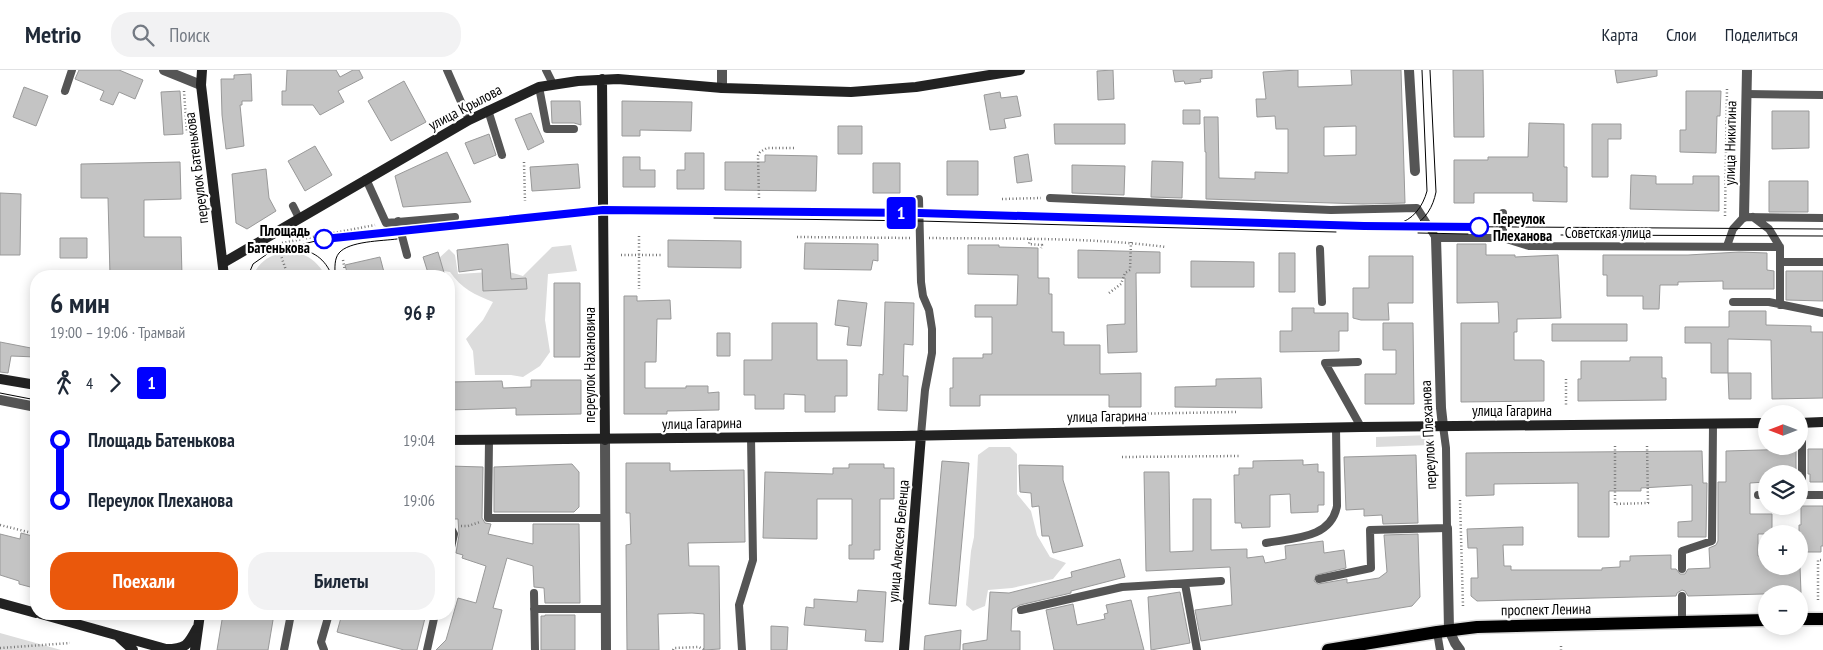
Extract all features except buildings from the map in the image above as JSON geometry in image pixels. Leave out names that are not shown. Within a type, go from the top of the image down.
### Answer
[{"type":"main road","name":"переулок Батенькова","points":[[202,70],[201,85],[223,263]]},
{"type":"main road","name":"улица Крылова","points":[[223,263],[469,120],[539,86],[618,78],[722,88],[851,92],[916,87],[1014,71]]},
{"type":"main road","name":"переулок Нахановича","points":[[602,79],[605,440]]},
{"type":"main road","points":[[223,263],[224,270]]},
{"type":"main road","points":[[0,379],[30,384]]},
{"type":"main road","points":[[1808,423],[1823,422]]},
{"type":"main road","name":"улица Гагарина","points":[[455,440],[605,440],[1361,426],[1758,423]]},
{"type":"main road","name":"улица Алексея Беленца","points":[[904,650],[921,435]]},
{"type":"main road","points":[[0,603],[30,610]]},
{"type":"main road","points":[[1808,619],[1823,619]]},
{"type":"main road","points":[[62,620],[166,650],[186,646],[197,628]]},
{"type":"main road","points":[[195,650],[199,620]]},
{"type":"main road","name":"проспект Ленина","points":[[1328,650],[1477,627],[1758,620]]},
{"type":"main road","points":[[116,635],[133,650]]},
{"type":"street","points":[[164,70],[201,85]]},
{"type":"street","points":[[722,70],[722,88]]},
{"type":"street","points":[[1410,70],[1415,171]]},
{"type":"street","name":"улица Никитина","points":[[1747,70],[1748,217]]},
{"type":"street","name":"переулок Плеханова","points":[[1436,238],[1443,426]]},
{"type":"street","points":[[0,400],[30,406]]},
{"type":"street","name":"переулок Нахановича","points":[[605,440],[606,650]]},
{"type":"street","name":"переулок Плеханова","points":[[1443,631],[1448,608],[1447,528]]},
{"type":"street","points":[[1443,631],[1460,650]]},
{"type":"lane","points":[[65,91],[72,70]]},
{"type":"lane","points":[[447,70],[469,120]]},
{"type":"lane","points":[[546,70],[553,84]]},
{"type":"lane","points":[[539,86],[547,129],[574,129]]},
{"type":"lane","points":[[1746,94],[1823,95]]},
{"type":"lane","points":[[488,110],[502,155]]},
{"type":"lane","points":[[366,179],[386,223],[455,217]]},
{"type":"lane","points":[[1050,198],[1331,210],[1417,208],[1436,238]]},
{"type":"lane","points":[[919,199],[921,282],[932,329],[930,370],[925,390],[921,435]]},
{"type":"lane","points":[[293,206],[300,218]]},
{"type":"lane","points":[[1503,213],[1504,238]]},
{"type":"lane","points":[[1727,246],[1733,228],[1748,217],[1823,218]]},
{"type":"lane","points":[[1748,217],[1769,229],[1780,247],[1780,305]]},
{"type":"lane","points":[[398,221],[407,254]]},
{"type":"lane","name":"Советская улица","points":[[1436,238],[1504,238],[1529,246],[1780,247]]},
{"type":"lane","points":[[1320,249],[1322,302]]},
{"type":"lane","points":[[1780,262],[1823,262]]},
{"type":"lane","points":[[1733,302],[1768,302],[1823,313]]},
{"type":"lane","points":[[1358,362],[1325,363],[1361,426]]},
{"type":"lane","points":[[1682,569],[1682,551],[1712,540],[1713,424]]},
{"type":"lane","name":"переулок Плеханова","points":[[1443,426],[1446,448],[1447,528]]},
{"type":"lane","points":[[1266,543],[1313,534],[1323,530],[1335,516],[1337,506],[1336,427]]},
{"type":"lane","points":[[742,650],[740,605],[753,560],[751,437]]},
{"type":"lane","points":[[489,441],[488,518],[605,518]]},
{"type":"lane","points":[[1808,495],[1823,495]]},
{"type":"lane","points":[[1319,579],[1371,568],[1370,530],[1447,528]]},
{"type":"lane","points":[[1021,610],[1122,587],[1221,581]]},
{"type":"lane","points":[[1185,584],[1197,650]]},
{"type":"lane","points":[[534,593],[535,650]]},
{"type":"lane","points":[[1682,596],[1682,622]]},
{"type":"lane","points":[[534,609],[606,609]]},
{"type":"lane","points":[[284,650],[291,620]]},
{"type":"lane","points":[[324,650],[321,642],[327,620]]},
{"type":"lane","points":[[427,650],[434,620]]},
{"type":"lane","points":[[1440,650],[1443,631]]},
{"type":"path","name":"переулок Батенькова","points":[[183,78],[187,133]]},
{"type":"path","points":[[1725,216],[1727,89]]},
{"type":"path","points":[[759,198],[758,156],[760,152],[767,148],[794,148]]},
{"type":"path","points":[[524,162],[525,201]]},
{"type":"path","points":[[1002,199],[1050,198]]},
{"type":"path","points":[[286,270],[277,244],[386,223]]},
{"type":"path","points":[[639,236],[639,289]]},
{"type":"path","points":[[1030,239],[1029,244],[1042,245],[1041,248]]},
{"type":"path","points":[[1035,240],[1131,242],[1166,247]]},
{"type":"path","points":[[1109,293],[1121,284],[1125,273],[1130,270],[1131,242]]},
{"type":"path","points":[[621,255],[662,255]]},
{"type":"path","points":[[343,260],[345,270]]},
{"type":"path","points":[[1566,379],[1566,405]]},
{"type":"path","points":[[1123,414],[1236,412]]},
{"type":"path","points":[[1615,446],[1615,504],[1648,503],[1647,445]]},
{"type":"path","points":[[1122,457],[1239,456]]},
{"type":"path","points":[[1460,500],[1463,606]]},
{"type":"path","points":[[455,525],[468,526],[488,518]]},
{"type":"path","points":[[0,525],[30,532]]},
{"type":"path","points":[[1818,600],[1818,560],[1823,560]]},
{"type":"path","points":[[1818,581],[1823,576]]},
{"type":"path","points":[[0,648],[70,643]]},
{"type":"path","points":[[1560,646],[1561,650]]},
{"type":"path","points":[[673,650],[674,648],[699,647],[704,650]]},
{"type":"shaded area","points":[[571,245],[577,271],[548,274],[545,320],[550,352],[540,366],[523,377],[475,375],[473,351],[466,339],[483,320],[493,302],[480,297],[459,282],[455,278],[455,270],[438,270],[438,259],[449,249],[455,255],[458,274],[506,271],[523,276],[552,247]]},
{"type":"shaded area","points":[[287,252],[300,254],[310,258],[321,270],[257,270],[262,262],[276,254]]},
{"type":"shaded area","points":[[1430,435],[1430,445],[1376,447],[1376,437]]},
{"type":"shaded area","points":[[989,447],[1010,447],[1017,454],[1017,494],[1031,511],[1037,535],[1050,557],[1066,563],[1053,579],[1012,588],[988,590],[985,606],[973,611],[966,605],[974,537],[978,455]]},
{"type":"shaded area","points":[[0,633],[61,650],[0,650]]},
{"type":"tram line","points":[[1396,224],[1407,220],[1416,212],[1423,202],[1427,191],[1422,70]]},
{"type":"tram line","points":[[1412,227],[1428,212],[1436,192],[1430,70]]},
{"type":"tram line","points":[[250,270],[253,264],[270,252],[324,239],[603,210],[919,213],[1364,226],[1823,229]]},
{"type":"tram line","name":"1","points":[[324,239],[603,210],[919,213],[1228,220],[1364,226],[1479,227]]},
{"type":"tram line","points":[[714,218],[919,221],[1336,232]]},
{"type":"tram line","points":[[1418,233],[1468,234]]},
{"type":"tram line","points":[[1561,235],[1823,236]]},
{"type":"tram line","points":[[335,270],[336,258],[344,249],[366,242],[397,239]]},
{"type":"tram line","points":[[295,248],[318,256],[329,270]]},
{"type":"tram line","points":[[0,393],[30,399]]},
{"type":"place","name":"Переулок Плеханова","points":[[1479,227]]},
{"type":"place","name":"Площадь Батенькова","points":[[324,239]]}]
